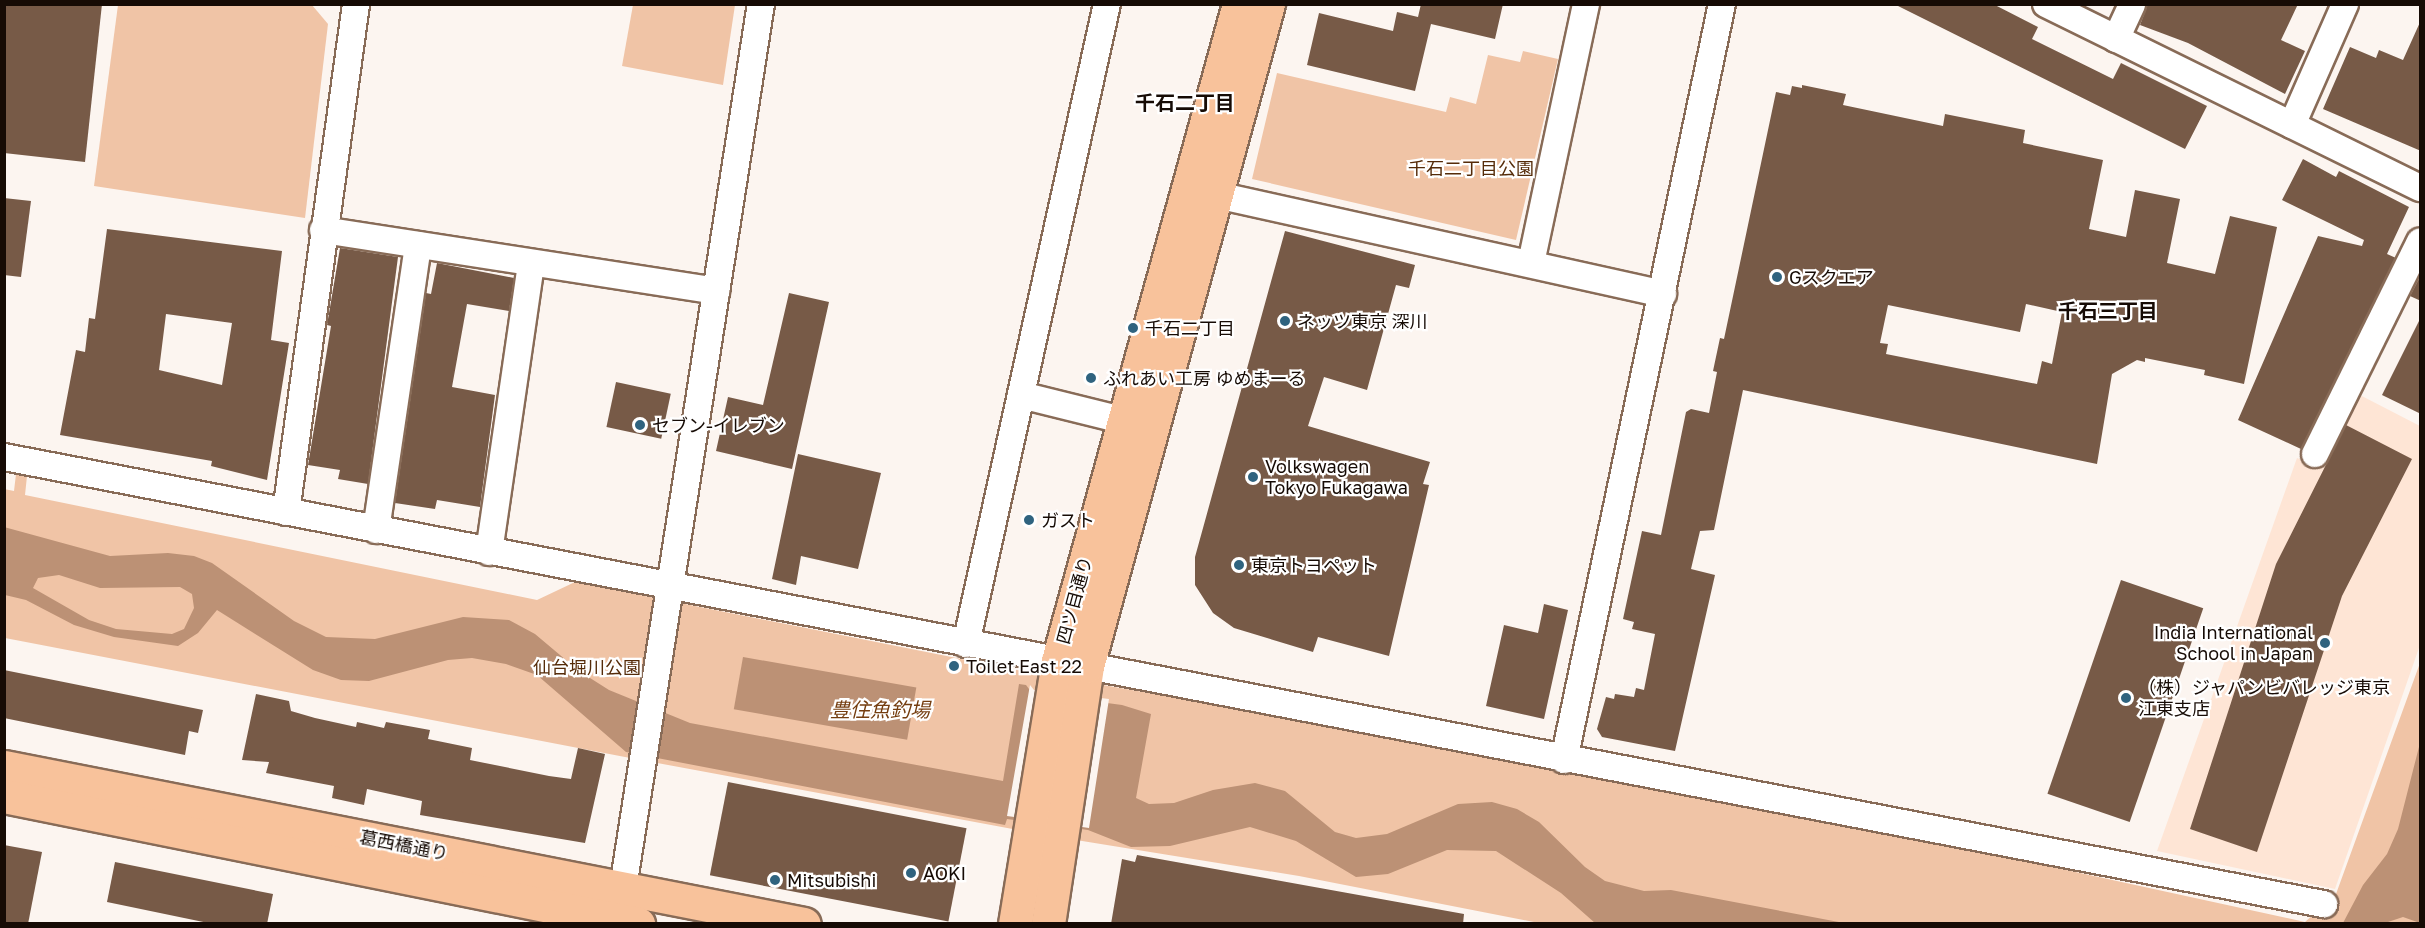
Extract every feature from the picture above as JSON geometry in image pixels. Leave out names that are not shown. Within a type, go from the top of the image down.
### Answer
[{"type":"main road","name":"四ツ目通り","points":[[1048,924],[1046,835],[1071,673],[1122,420],[1239,4]]},
{"type":"main road","name":"四ツ目通り","points":[[1071,673],[1217,195],[1268,4]]},
{"type":"main road","name":"葛西橋通り","points":[[4,766],[804,924]]},
{"type":"main road","name":"葛西橋通り","points":[[4,796],[628,922]]},
{"type":"main road","name":"四ツ目通り","points":[[1015,924],[1046,835]]},
{"type":"street","points":[[286,512],[323,230],[356,4]]},
{"type":"street","points":[[628,922],[624,888],[668,588],[761,4]]},
{"type":"street","points":[[966,644],[1107,4]]},
{"type":"street","points":[[1531,263],[1586,4]]},
{"type":"street","points":[[1564,760],[1722,4]]},
{"type":"street","points":[[2046,4],[2421,188]]},
{"type":"street","points":[[2116,39],[2132,4]]},
{"type":"street","points":[[2292,124],[2345,4]]},
{"type":"street","points":[[1217,195],[1663,294]]},
{"type":"street","points":[[323,230],[716,291]]},
{"type":"street","points":[[2315,454],[2421,242]]},
{"type":"street","points":[[376,530],[418,244]]},
{"type":"street","points":[[489,552],[531,263]]},
{"type":"street","points":[[1021,395],[1122,420]]},
{"type":"street","points":[[4,457],[668,588],[966,644],[1071,673],[1976,835],[2324,904]]},
{"type":"shaded area","name":"India International School in Japan","points":[[2356,393],[2420,426],[2420,645],[2335,889],[2157,851],[2297,458],[2319,467]]},
{"type":"green space","points":[[118,5],[312,5],[328,24],[305,218],[94,186]]},
{"type":"green space","points":[[633,5],[735,5],[723,85],[622,66]]},
{"type":"green space","name":"千石二丁目公園","points":[[1523,51],[1558,59],[1516,240],[1252,179],[1277,73],[1446,112],[1450,97],[1476,104],[1488,55],[1520,62]]},
{"type":"green space","name":"仙台堀川公園","points":[[16,474],[27,476],[25,495],[537,600],[575,582],[1022,671],[1219,705],[1988,853],[2305,922],[2336,894],[2420,663],[2420,923],[1539,923],[1299,876],[1039,834],[625,757],[5,638],[4,489],[14,491]]},
{"type":"water","points":[[4,527],[110,556],[168,553],[194,556],[212,563],[294,621],[326,637],[375,639],[463,617],[509,620],[535,634],[579,671],[609,690],[690,723],[1003,781],[1019,684],[1026,685],[1032,693],[1122,705],[1151,714],[1136,798],[1149,804],[1174,803],[1213,790],[1255,783],[1285,791],[1335,832],[1356,838],[1387,834],[1458,804],[1492,802],[1517,809],[1539,822],[1585,867],[1605,881],[1644,891],[1671,890],[1844,923],[1595,923],[1561,893],[1496,851],[1447,850],[1388,874],[1356,877],[1296,841],[1250,827],[1170,846],[1131,847],[1088,830],[1007,819],[1005,825],[626,752],[537,675],[506,664],[472,658],[448,660],[369,681],[341,680],[313,670],[217,610],[198,633],[178,646],[114,637],[74,625],[26,600],[5,595]],"holes":[[[59,575],[100,588],[180,587],[192,594],[194,608],[184,629],[172,634],[116,629],[89,620],[33,588],[38,578]]]},
{"type":"water","name":"豊住魚釣場","points":[[743,657],[916,688],[907,740],[734,709]]},
{"type":"water","points":[[2420,743],[2420,923],[2403,917],[2385,923],[2343,923],[2363,885],[2387,854],[2398,829]]},
{"type":"pier","points":[[1030,685],[1034,690],[1109,699],[1089,828],[1007,816]]},
{"type":"building","points":[[4,4],[102,4],[85,162],[4,153]]},
{"type":"building","points":[[1421,4],[1503,4],[1495,39],[1431,24],[1415,91],[1307,65],[1319,13],[1393,31],[1397,12],[1418,17]]},
{"type":"building","points":[[1894,4],[1993,4],[2038,27],[2032,39],[2113,79],[2121,63],[2207,106],[2185,149]]},
{"type":"building","points":[[2148,4],[2298,4],[2281,40],[2305,51],[2285,94],[2188,43],[2140,25]]},
{"type":"building","points":[[2421,20],[2421,151],[2323,109],[2350,47],[2376,58],[2379,50],[2403,60]]},
{"type":"building","points":[[1802,85],[1846,94],[1843,105],[1943,126],[1945,114],[2025,130],[2023,143],[2103,160],[2089,229],[2126,237],[2135,190],[2180,199],[2167,263],[2215,274],[2230,216],[2277,227],[2244,384],[2204,375],[2205,370],[2145,358],[2145,362],[2137,360],[2112,374],[2097,464],[1743,390],[1714,530],[1700,531],[1691,569],[1715,575],[1675,751],[1602,737],[1597,729],[1606,697],[1614,699],[1615,694],[1634,697],[1636,688],[1644,690],[1655,634],[1632,629],[1634,622],[1623,619],[1642,531],[1661,535],[1686,412],[1691,409],[1709,413],[1717,372],[1713,371],[1720,338],[1724,339],[1776,92],[1790,95],[1792,86],[1802,88]],"holes":[[[2026,304],[2062,312],[2052,364],[2042,361],[2037,384],[1886,354],[1888,344],[1880,343],[1888,305],[2020,332]]]},
{"type":"building","points":[[2303,159],[2336,177],[2339,171],[2409,207],[2387,254],[2396,258],[2301,449],[2238,420],[2318,236],[2362,246],[2364,240],[2282,200]]},
{"type":"building","points":[[4,198],[31,201],[21,277],[4,275]]},
{"type":"building","points":[[107,229],[282,251],[271,340],[289,343],[267,480],[211,466],[212,461],[60,435],[76,350],[85,352],[89,318],[95,319]],"holes":[[[166,314],[232,323],[222,385],[159,370]]]},
{"type":"building","points":[[1285,231],[1415,265],[1409,288],[1396,285],[1367,390],[1324,377],[1308,426],[1430,462],[1423,484],[1429,485],[1389,656],[1318,637],[1313,652],[1234,628],[1213,613],[1195,585],[1195,557]]},
{"type":"building","points":[[340,248],[398,257],[368,484],[338,479],[340,470],[308,465],[331,326],[327,325]]},
{"type":"building","points":[[437,263],[514,278],[509,311],[467,304],[452,387],[495,395],[480,507],[437,500],[435,509],[395,503],[426,293],[431,294]]},
{"type":"building","points":[[2421,275],[2421,301],[2410,296]]},
{"type":"building","points":[[789,293],[829,302],[792,469],[716,451],[728,397],[763,405]]},
{"type":"building","points":[[2421,317],[2421,414],[2382,395]]},
{"type":"building","points":[[616,382],[671,394],[661,439],[606,427]]},
{"type":"building","points":[[2346,425],[2412,459],[2342,596],[2257,852],[2190,829],[2276,564]]},
{"type":"building","points":[[798,454],[881,473],[858,569],[801,556],[796,585],[772,579]]},
{"type":"building","points":[[2121,580],[2203,608],[2130,822],[2047,794]]},
{"type":"building","points":[[1544,604],[1568,610],[1544,719],[1486,706],[1504,625],[1538,633]]},
{"type":"building","points":[[4,670],[203,710],[198,733],[189,731],[185,755],[4,718]]},
{"type":"building","points":[[256,694],[289,701],[291,711],[356,727],[357,722],[384,728],[386,722],[430,730],[428,739],[472,748],[470,760],[549,776],[571,779],[578,748],[605,754],[585,843],[420,815],[422,801],[367,789],[364,805],[332,798],[334,786],[266,773],[269,762],[242,760]]},
{"type":"building","points":[[728,782],[967,828],[948,922],[710,875]]},
{"type":"building","points":[[4,845],[42,852],[28,924],[4,924]]},
{"type":"building","points":[[1137,855],[1464,914],[1463,924],[1111,924],[1122,859],[1135,862]]},
{"type":"building","points":[[115,862],[273,894],[267,924],[213,924],[107,902]]},
{"type":"place","name":"Gスクエア","points":[[1777,277]]},
{"type":"place","name":"ネッツ東京 深川","points":[[1285,321]]},
{"type":"place","name":"千石二丁目","points":[[1133,328]]},
{"type":"place","name":"ふれあい工房 ゆめまーる","points":[[1091,378]]},
{"type":"place","name":"セブン-イレブン","points":[[640,425]]},
{"type":"place","name":"Volkswagen Tokyo Fukagawa","points":[[1253,477]]},
{"type":"place","name":"ガスト","points":[[1029,520]]},
{"type":"place","name":"東京トヨペット","points":[[1239,565]]},
{"type":"place","name":"India International School in Japan","points":[[2325,643]]},
{"type":"place","name":"Toilet East 22","points":[[954,666]]},
{"type":"place","name":"（株）ジャパンビバレッジ東京 江東支店","points":[[2126,698]]},
{"type":"place","name":"AOKI","points":[[911,873]]},
{"type":"place","name":"Mitsubishi","points":[[775,880]]},
{"type":"district","name":"千石二丁目","points":[[1185,102]]},
{"type":"district","name":"千石三丁目","points":[[2108,310]]}]
